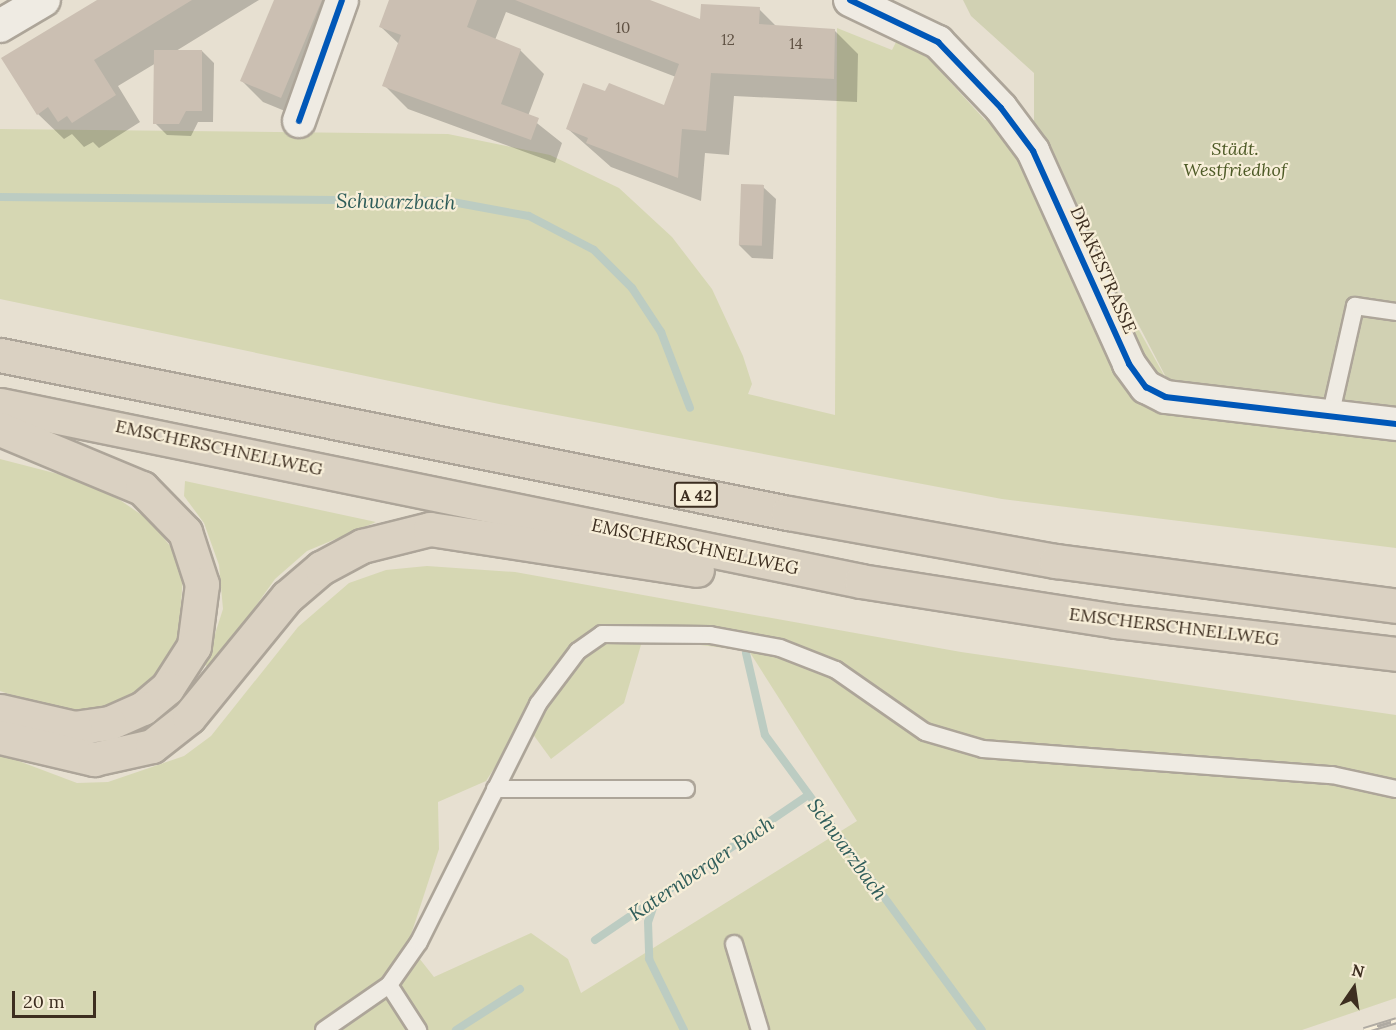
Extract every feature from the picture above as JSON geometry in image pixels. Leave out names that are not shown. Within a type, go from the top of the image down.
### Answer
[{"type":"highway","name":"A 42","points":[[0,355],[846,523],[1056,561],[1396,606]]},
{"type":"highway","name":"EMSCHERSCHNELLWEG","points":[[0,405],[861,581],[1116,621],[1396,654]]},
{"type":"highway","points":[[0,429],[142,488],[185,532],[202,584],[195,646],[167,688],[143,708],[109,723],[75,728],[0,711]]},
{"type":"highway","points":[[0,738],[94,759],[152,746],[189,717],[287,597],[321,568],[362,546],[430,529],[565,546],[765,582],[861,581]]},
{"type":"street","points":[[0,26],[44,0]]},
{"type":"street","points":[[299,121],[342,0]]},
{"type":"street","name":"DRAKESTRASSE","points":[[850,0],[891,8],[938,42],[957,59],[1033,151],[1139,381],[1166,397],[1396,424]]},
{"type":"lane","points":[[1330,417],[1355,306],[1396,312]]},
{"type":"lane","points":[[324,1030],[389,985],[419,942],[537,704],[578,651],[602,634],[626,630],[736,638],[805,657],[836,670],[905,719],[951,743],[1043,755],[1332,775],[1396,789]]},
{"type":"lane","points":[[495,789],[686,789]]},
{"type":"lane","points":[[735,944],[760,1030]]},
{"type":"lane","points":[[389,985],[418,1030]]},
{"type":"green space","name":"Städt. Westfriedhof","points":[[963,0],[1396,0],[1396,426],[1180,404],[1034,125],[1034,73],[971,16]]},
{"type":"green space","points":[[837,28],[892,50],[897,40],[928,58],[985,120],[1012,101],[1180,404],[1396,426],[1396,548],[1002,499],[499,404],[0,299],[0,129],[448,134],[550,155],[619,188],[672,237],[712,289],[743,356],[752,384],[748,394],[835,415]]},
{"type":"green space","points":[[0,459],[62,475],[117,498],[149,520],[171,547],[183,576],[178,645],[164,671],[134,697],[96,711],[56,710],[0,691]]},
{"type":"green space","points":[[185,481],[376,522],[307,551],[275,579],[211,669],[205,665],[223,609],[219,565],[204,523],[184,496]]},
{"type":"green space","points":[[427,566],[515,572],[961,652],[1396,715],[1396,998],[1302,1030],[0,1030],[0,754],[77,783],[108,782],[184,756],[211,736],[298,627],[349,583],[386,570]],"holes":[[[643,638],[749,651],[857,821],[581,993],[568,959],[531,933],[434,977],[408,944],[439,849],[438,802],[486,781],[524,722],[551,759],[624,703]]]},
{"type":"building","points":[[97,0],[192,0],[94,60],[116,95],[72,123],[67,116],[58,122],[48,107],[37,115],[1,58]]},
{"type":"building","points":[[274,0],[322,0],[281,98],[240,81]]},
{"type":"building","points":[[389,0],[477,0],[467,27],[521,49],[501,104],[539,118],[531,140],[382,86],[401,35],[379,27]]},
{"type":"building","points":[[515,0],[650,0],[700,19],[701,4],[760,7],[759,24],[835,29],[834,79],[711,73],[706,131],[682,129],[678,178],[586,143],[588,138],[566,129],[583,83],[605,91],[609,83],[664,105],[679,64]]},
{"type":"building","points":[[154,50],[202,50],[202,111],[186,111],[179,124],[153,124]]},
{"type":"building","points":[[741,184],[764,185],[762,246],[739,245]]},
{"type":"waterway","name":"Schwarzbach","points":[[0,197],[447,201],[529,216],[594,250],[632,288],[661,332],[690,408]]},
{"type":"waterway","name":"Schwarzbach","points":[[746,653],[765,735],[982,1030]]},
{"type":"waterway","name":"Katernberger Bach","points":[[595,940],[808,795]]},
{"type":"waterway","points":[[655,902],[648,922],[649,959],[684,1030]]},
{"type":"waterway","name":"Katernberger Bach","points":[[456,1030],[520,989]]},
{"type":"railway","points":[[1364,1030],[1396,1020]]},
{"type":"cycle path","points":[[299,121],[342,0]]},
{"type":"cycle path","points":[[850,0],[938,42],[1001,108],[1033,151],[1129,364],[1146,387],[1166,397],[1396,424]]}]
